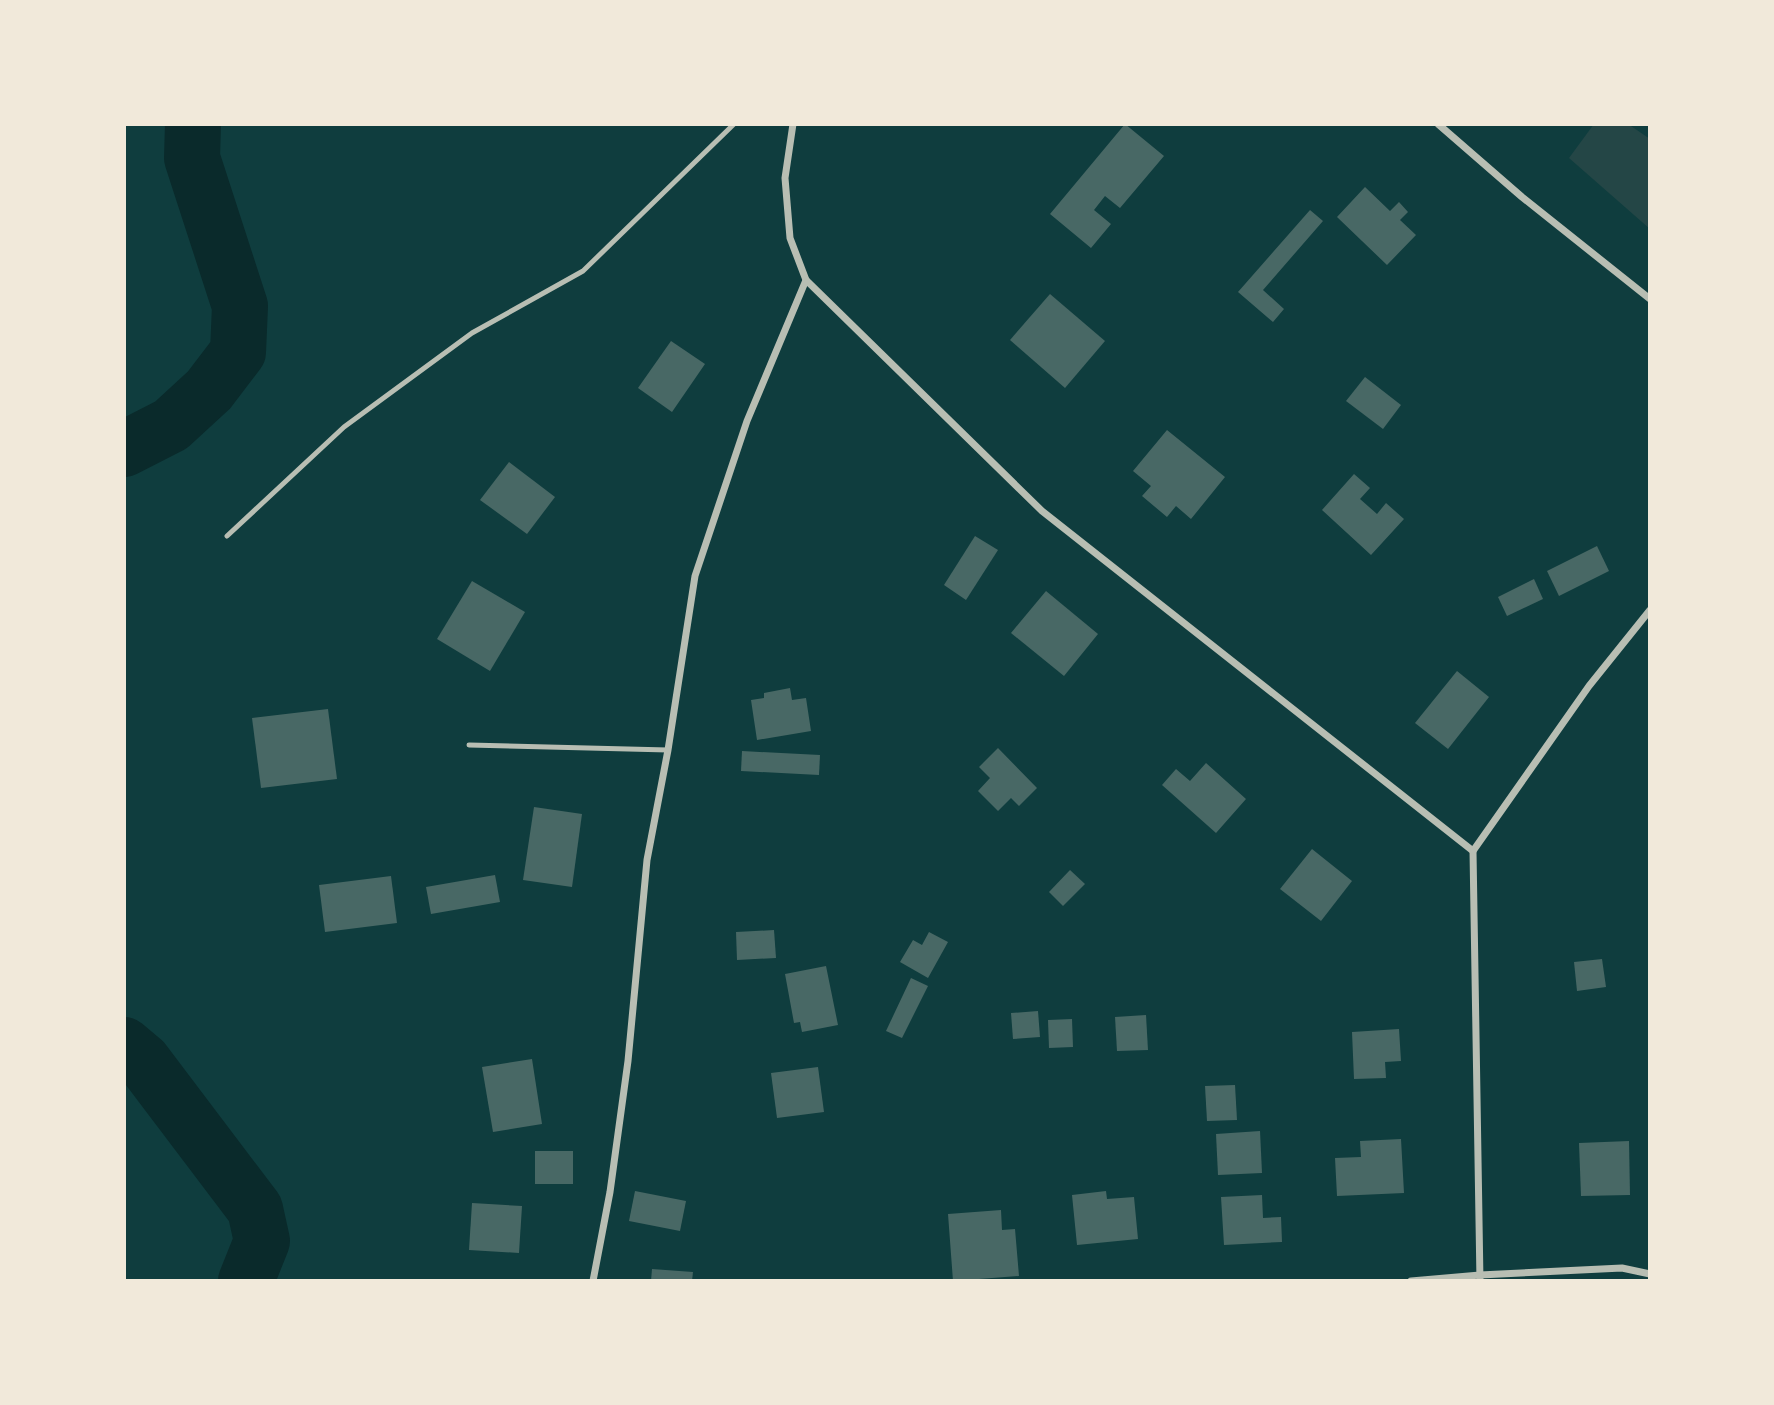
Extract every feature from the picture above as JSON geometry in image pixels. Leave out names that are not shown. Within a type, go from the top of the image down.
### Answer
[{"type":"street","points":[[793,124],[785,178],[790,238],[806,281],[1042,511],[1473,851]]},
{"type":"street","points":[[1438,124],[1522,197],[1650,299]]},
{"type":"street","points":[[593,1281],[610,1192],[628,1061],[648,860],[695,576],[747,421],[806,281]]},
{"type":"street","points":[[1480,1278],[1473,851],[1589,686],[1650,610]]},
{"type":"street","points":[[1411,1281],[1622,1268],[1650,1274]]},
{"type":"lane","points":[[227,537],[344,426],[472,333],[583,271],[734,124]]},
{"type":"lane","points":[[470,744],[668,750]]},
{"type":"shaded area","points":[[1594,124],[1628,124],[1650,139],[1650,229],[1569,158]]},
{"type":"building","points":[[1125,124],[1164,156],[1120,208],[1105,196],[1094,210],[1111,224],[1091,248],[1050,214]]},
{"type":"building","points":[[1365,187],[1390,211],[1399,202],[1408,212],[1400,220],[1416,235],[1387,265],[1337,217]]},
{"type":"building","points":[[1310,210],[1323,221],[1263,290],[1284,309],[1273,322],[1238,292]]},
{"type":"building","points":[[1050,294],[1105,341],[1065,388],[1010,340]]},
{"type":"building","points":[[671,341],[705,364],[672,412],[638,388]]},
{"type":"building","points":[[1365,377],[1401,405],[1383,429],[1346,401]]},
{"type":"building","points":[[1167,430],[1225,477],[1191,519],[1176,506],[1167,517],[1142,496],[1151,486],[1133,471]]},
{"type":"building","points":[[509,462],[555,497],[527,534],[480,500]]},
{"type":"building","points":[[1354,474],[1370,488],[1360,499],[1377,514],[1386,503],[1404,519],[1371,555],[1322,510]]},
{"type":"building","points":[[975,536],[998,550],[966,600],[944,585]]},
{"type":"building","points":[[1597,546],[1609,571],[1559,596],[1547,571]]},
{"type":"building","points":[[1534,579],[1543,599],[1507,616],[1498,597]]},
{"type":"building","points":[[472,581],[525,612],[490,671],[437,639]]},
{"type":"building","points":[[1046,591],[1098,634],[1064,676],[1011,633]]},
{"type":"building","points":[[1457,671],[1489,697],[1448,749],[1415,723]]},
{"type":"building","points":[[790,688],[792,700],[806,698],[811,731],[757,740],[751,700],[764,698],[764,693]]},
{"type":"building","points":[[328,709],[337,779],[261,788],[252,718]]},
{"type":"building","points":[[998,748],[1037,788],[1019,806],[1011,798],[998,811],[978,791],[990,778],[979,767]]},
{"type":"building","points":[[742,751],[820,755],[819,775],[741,771]]},
{"type":"building","points":[[1206,763],[1246,799],[1216,833],[1162,785],[1176,769],[1190,781]]},
{"type":"building","points":[[534,807],[582,814],[572,887],[523,880]]},
{"type":"building","points":[[1312,849],[1352,881],[1321,921],[1280,889]]},
{"type":"building","points":[[1070,870],[1085,884],[1063,906],[1049,892]]},
{"type":"building","points":[[495,875],[500,902],[431,914],[426,887]]},
{"type":"building","points":[[391,876],[397,923],[325,932],[319,885]]},
{"type":"building","points":[[774,930],[776,958],[737,960],[736,932]]},
{"type":"building","points":[[929,932],[948,942],[928,978],[900,962],[913,940],[922,945]]},
{"type":"building","points":[[1602,959],[1606,987],[1577,991],[1574,962]]},
{"type":"building","points":[[826,966],[838,1025],[802,1032],[800,1022],[794,1023],[785,974]]},
{"type":"building","points":[[911,978],[928,986],[902,1038],[886,1031]]},
{"type":"building","points":[[1038,1011],[1040,1037],[1013,1039],[1011,1013]]},
{"type":"building","points":[[1146,1015],[1148,1050],[1117,1051],[1115,1017]]},
{"type":"building","points":[[1072,1019],[1073,1047],[1049,1048],[1048,1020]]},
{"type":"building","points":[[1399,1029],[1401,1061],[1385,1062],[1386,1078],[1354,1079],[1352,1032]]},
{"type":"building","points":[[532,1059],[542,1124],[493,1132],[482,1067]]},
{"type":"building","points":[[818,1067],[824,1112],[777,1118],[771,1073]]},
{"type":"building","points":[[1235,1085],[1237,1120],[1207,1121],[1205,1086]]},
{"type":"building","points":[[1260,1131],[1262,1173],[1218,1175],[1216,1134]]},
{"type":"building","points":[[1401,1139],[1404,1193],[1337,1196],[1335,1158],[1361,1157],[1360,1141]]},
{"type":"building","points":[[1629,1141],[1630,1195],[1581,1196],[1579,1143]]},
{"type":"building","points":[[535,1151],[573,1151],[573,1184],[535,1184]]},
{"type":"building","points":[[635,1191],[686,1201],[680,1231],[629,1221]]},
{"type":"building","points":[[1106,1191],[1107,1199],[1134,1197],[1138,1239],[1077,1245],[1072,1195]]},
{"type":"building","points":[[1262,1195],[1263,1218],[1281,1217],[1282,1242],[1224,1245],[1221,1197]]},
{"type":"building","points":[[472,1203],[522,1206],[519,1253],[469,1250]]},
{"type":"building","points":[[1001,1210],[1002,1230],[1015,1229],[1019,1276],[953,1281],[948,1214]]},
{"type":"building","points":[[652,1269],[693,1272],[692,1281],[651,1281]]},
{"type":"waterway","points":[[124,449],[171,425],[209,390],[238,352],[240,306],[192,158],[193,124]]},
{"type":"waterway","points":[[124,1045],[143,1061],[255,1209],[262,1241],[246,1281]]}]
